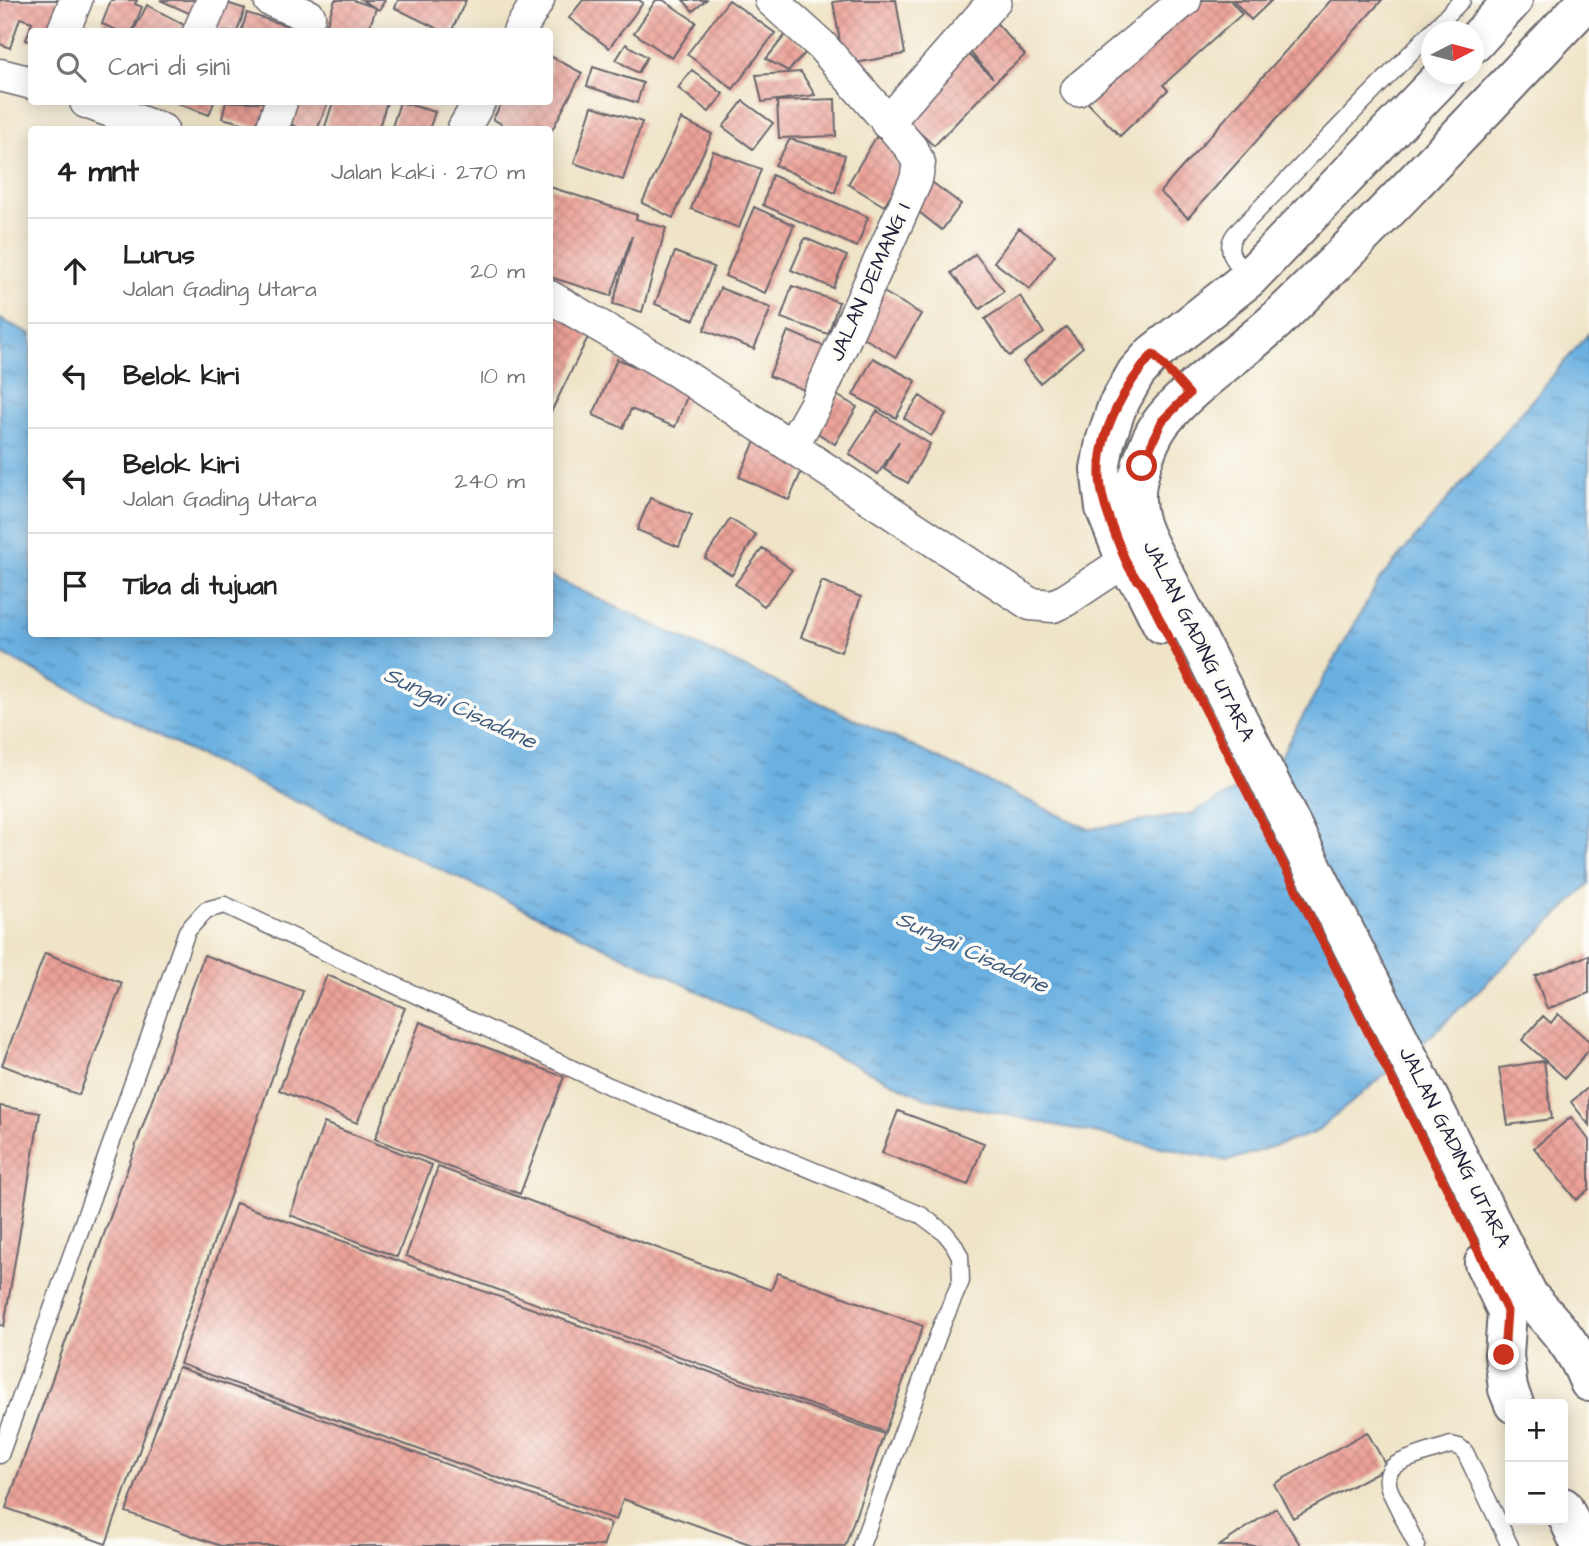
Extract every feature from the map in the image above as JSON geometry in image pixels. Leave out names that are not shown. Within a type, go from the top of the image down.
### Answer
[{"type":"main road","points":[[1484,32],[1514,0]]},
{"type":"main road","name":"JALAN GADING UTARA","points":[[1146,577],[1149,548],[1137,518],[1137,480],[1149,446],[1162,421],[1189,394],[1280,317],[1436,161],[1588,0]]},
{"type":"main road","name":"JALAN GADING UTARA","points":[[1435,84],[1249,278],[1153,354],[1136,373],[1117,407],[1105,442],[1100,470],[1105,508],[1146,577],[1493,1250],[1529,1297],[1568,1340],[1581,1360],[1589,1382]]},
{"type":"main road","points":[[1153,354],[1189,394]]},
{"type":"main road","name":"JALAN GADING UTARA","points":[[1493,1250],[1507,1311],[1504,1355],[1507,1390],[1512,1399]]},
{"type":"street","points":[[66,28],[76,0]]},
{"type":"street","points":[[201,28],[213,0]]},
{"type":"street","points":[[270,0],[309,16]]},
{"type":"street","name":"JALAN DEMANG I","points":[[771,0],[821,45],[916,156],[919,163],[916,180],[815,405],[792,446]]},
{"type":"street","points":[[887,123],[995,0]]},
{"type":"street","points":[[1077,90],[1185,0]]},
{"type":"street","points":[[521,28],[535,2]]},
{"type":"street","points":[[0,75],[28,82]]},
{"type":"street","points":[[99,105],[163,120]]},
{"type":"street","points":[[273,126],[280,105]]},
{"type":"street","points":[[465,126],[476,105]]},
{"type":"street","points":[[553,299],[677,371],[1030,604],[1052,606],[1146,577]]},
{"type":"lane","points":[[1249,278],[1229,253],[1229,242],[1235,234],[1462,0]]},
{"type":"lane","points":[[0,1455],[187,931],[206,909],[225,905],[609,1086],[920,1215],[945,1233],[960,1256],[961,1281],[941,1327],[861,1546]]},
{"type":"lane","points":[[1417,1546],[1390,1491],[1387,1482],[1389,1474],[1394,1465],[1451,1445],[1465,1452],[1510,1546]]},
{"type":"water","name":"Sungai Cisadane","points":[[0,319],[28,333],[28,637],[553,637],[553,577],[1089,829],[1191,814],[1272,771],[1380,579],[1589,333],[1589,885],[1418,1048],[1314,1133],[1228,1161],[925,1098],[185,749],[0,653]]},
{"type":"building","points":[[0,0],[70,0],[60,28],[30,28],[32,22],[20,18],[10,48],[0,44]]},
{"type":"building","points":[[111,0],[137,0],[135,4],[142,7],[134,28],[112,28],[102,24]]},
{"type":"building","points":[[160,0],[198,0],[191,14]]},
{"type":"building","points":[[218,0],[245,9],[238,28],[207,28]]},
{"type":"building","points":[[335,0],[353,0],[376,8],[369,28],[325,28]]},
{"type":"building","points":[[362,0],[385,0],[379,10]]},
{"type":"building","points":[[398,0],[466,0],[453,28],[436,28],[395,8]]},
{"type":"building","points":[[583,0],[639,0],[643,3],[609,48],[569,18]]},
{"type":"building","points":[[656,0],[663,0],[696,22],[672,58],[634,33]]},
{"type":"building","points":[[683,0],[706,0],[693,11]]},
{"type":"building","points":[[729,0],[775,33],[733,89],[687,54]]},
{"type":"building","points":[[896,0],[905,54],[844,65],[833,2]]},
{"type":"building","points":[[1199,0],[1230,0],[1242,14],[1163,85],[1168,90],[1120,136],[1087,102]]},
{"type":"building","points":[[1233,0],[1272,0],[1251,20]]},
{"type":"building","points":[[1331,0],[1382,0],[1188,218],[1160,192]]},
{"type":"building","points":[[147,5],[188,27],[187,28],[135,28]]},
{"type":"building","points":[[247,13],[287,26],[287,28],[242,28]]},
{"type":"building","points":[[992,18],[1025,55],[996,81],[934,146],[904,118],[966,52],[993,78],[963,44]]},
{"type":"building","points":[[787,33],[808,50],[788,71],[766,59]]},
{"type":"building","points":[[626,44],[647,57],[638,73],[616,60]]},
{"type":"building","points":[[553,58],[582,73],[553,128],[553,126],[505,126],[493,119],[500,105],[553,105]]},
{"type":"building","points":[[593,67],[643,83],[637,103],[587,86]]},
{"type":"building","points":[[692,70],[723,94],[709,112],[678,88]]},
{"type":"building","points":[[801,72],[815,95],[762,102],[756,75]]},
{"type":"building","points":[[835,99],[836,136],[779,138],[777,101]]},
{"type":"building","points":[[743,101],[773,123],[753,149],[723,127]]},
{"type":"building","points":[[182,105],[213,105],[209,115]]},
{"type":"building","points":[[225,105],[271,105],[267,126],[254,126],[222,118]]},
{"type":"building","points":[[297,105],[327,105],[319,126],[290,124]]},
{"type":"building","points":[[332,105],[386,105],[379,126],[325,126]]},
{"type":"building","points":[[399,105],[410,105],[435,112],[430,126],[392,126]]},
{"type":"building","points":[[592,106],[642,122],[623,180],[574,163]]},
{"type":"building","points":[[681,119],[712,134],[673,218],[642,203]]},
{"type":"building","points":[[876,137],[913,159],[884,206],[848,184]]},
{"type":"building","points":[[790,139],[845,155],[835,193],[775,165]]},
{"type":"building","points":[[713,151],[761,169],[739,228],[691,209]]},
{"type":"building","points":[[772,175],[868,217],[857,247],[763,205]]},
{"type":"building","points":[[929,180],[961,204],[942,230],[910,205]]},
{"type":"building","points":[[553,188],[637,215],[636,219],[666,228],[642,312],[613,304],[632,236],[611,296],[553,278]]},
{"type":"building","points":[[754,207],[794,225],[765,293],[725,276]]},
{"type":"building","points":[[1019,228],[1055,255],[1030,289],[994,262]]},
{"type":"building","points":[[805,238],[847,256],[833,288],[791,270]]},
{"type":"building","points":[[675,252],[714,267],[694,320],[655,304]]},
{"type":"building","points":[[975,254],[1004,291],[980,309],[951,273]]},
{"type":"building","points":[[792,286],[839,302],[828,334],[781,318]]},
{"type":"building","points":[[720,288],[771,308],[754,349],[704,330]]},
{"type":"building","points":[[877,288],[921,314],[896,357],[852,331]]},
{"type":"building","points":[[1020,296],[1044,333],[1009,356],[985,319]]},
{"type":"building","points":[[553,304],[594,325],[553,408]]},
{"type":"building","points":[[1066,327],[1083,347],[1040,383],[1023,362]]},
{"type":"building","points":[[788,331],[830,349],[812,393],[769,376]]},
{"type":"building","points":[[873,358],[916,381],[896,418],[853,395]]},
{"type":"building","points":[[617,359],[690,389],[675,427],[631,409],[623,428],[593,415]]},
{"type":"building","points":[[833,393],[857,407],[835,444],[811,429]]},
{"type":"building","points":[[920,396],[946,414],[931,436],[904,418]]},
{"type":"building","points":[[877,411],[930,444],[908,483],[884,469],[899,441],[878,474],[849,454]]},
{"type":"building","points":[[756,439],[806,461],[789,500],[739,477]]},
{"type":"building","points":[[650,498],[692,515],[679,547],[637,530]]},
{"type":"building","points":[[730,519],[756,535],[732,575],[705,558]]},
{"type":"building","points":[[763,548],[792,570],[764,606],[735,584]]},
{"type":"building","points":[[822,581],[861,597],[841,652],[801,637]]},
{"type":"building","points":[[45,953],[122,983],[79,1095],[2,1065]]},
{"type":"building","points":[[204,955],[303,991],[106,1544],[6,1508]]},
{"type":"building","points":[[1589,955],[1589,993],[1547,1009],[1535,976]]},
{"type":"building","points":[[327,975],[405,1008],[357,1123],[279,1090]]},
{"type":"building","points":[[1558,1014],[1589,1041],[1589,1050],[1565,1078],[1522,1040],[1543,1016],[1551,1023]]},
{"type":"building","points":[[420,1022],[564,1077],[520,1194],[375,1139]]},
{"type":"building","points":[[1544,1061],[1552,1119],[1508,1125],[1499,1068]]},
{"type":"building","points":[[1589,1087],[1589,1125],[1571,1102]]},
{"type":"building","points":[[0,1106],[40,1113],[4,1326],[0,1325]]},
{"type":"building","points":[[898,1111],[984,1143],[968,1185],[882,1153]]},
{"type":"building","points":[[1571,1117],[1589,1140],[1589,1189],[1576,1200],[1534,1148]]},
{"type":"building","points":[[324,1123],[432,1165],[397,1257],[290,1215]]},
{"type":"building","points":[[438,1167],[771,1290],[778,1273],[923,1326],[885,1432],[406,1256]]},
{"type":"building","points":[[236,1203],[884,1434],[845,1546],[755,1546],[623,1499],[616,1520],[180,1364]]},
{"type":"building","points":[[178,1367],[611,1524],[603,1546],[221,1546],[126,1512]]},
{"type":"building","points":[[1367,1432],[1387,1467],[1293,1518],[1274,1484]]},
{"type":"building","points":[[1276,1508],[1301,1546],[1219,1546]]},
{"type":"route","points":[[1142,466],[1162,421],[1189,394],[1153,354],[1136,373],[1117,407],[1105,442],[1100,470],[1105,508],[1130,571],[1142,584],[1507,1311],[1504,1355]]}]
